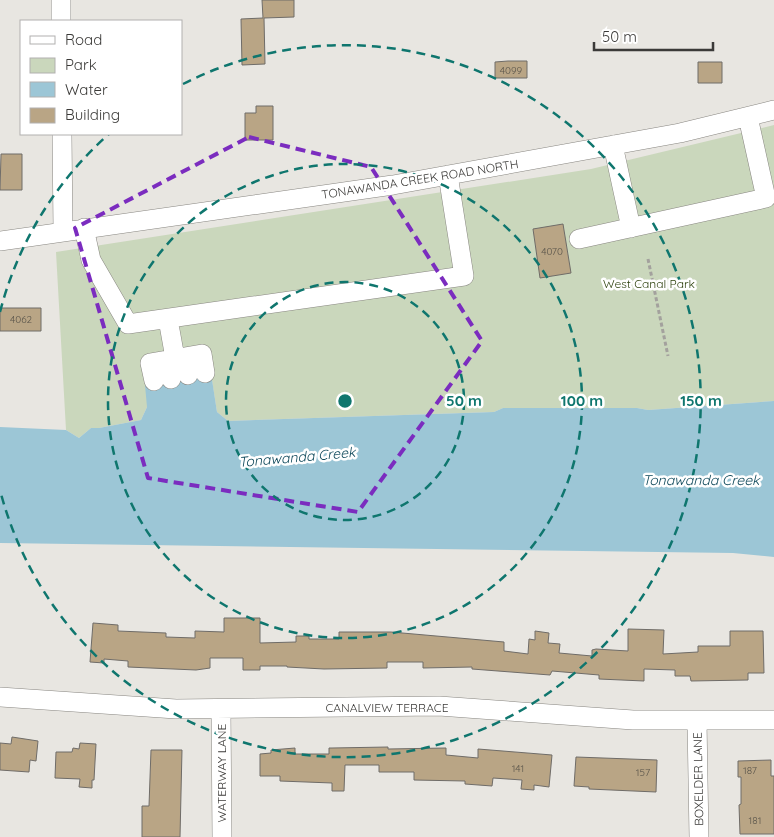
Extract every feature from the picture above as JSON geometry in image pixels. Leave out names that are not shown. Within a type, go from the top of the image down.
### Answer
[{"type":"street","points":[[61,0],[61,20]]},
{"type":"street","name":"TONAWANDA CREEK ROAD NORTH","points":[[0,241],[448,175],[613,145],[774,110]]},
{"type":"street","points":[[579,239],[766,198],[748,117]]},
{"type":"street","points":[[62,135],[63,231]]},
{"type":"street","points":[[613,145],[631,228]]},
{"type":"street","points":[[84,228],[91,260],[128,324],[464,276],[448,175]]},
{"type":"street","points":[[168,319],[178,369]]},
{"type":"street","name":"CANALVIEW TERRACE","points":[[0,697],[56,699],[146,708],[221,710],[439,706],[620,720],[774,720]]},
{"type":"street","name":"WATERWAY LANE","points":[[221,710],[222,837]]},
{"type":"street","name":"BOXELDER LANE","points":[[697,721],[699,837]]},
{"type":"path","points":[[648,259],[668,356]]},
{"type":"highlighted area","points":[[249,137],[371,167],[482,341],[358,512],[148,478],[75,228]]},
{"type":"green space","name":"West Canal Park","points":[[774,125],[774,401],[648,410],[637,408],[503,408],[494,412],[228,421],[217,412],[211,374],[147,407],[141,420],[91,428],[79,438],[66,430],[56,252],[591,169]]},
{"type":"water","name":"Tonawanda Creek","points":[[211,373],[217,412],[228,421],[494,412],[503,408],[637,408],[648,410],[774,401],[774,557],[733,553],[0,543],[0,427],[66,430],[79,438],[91,428],[141,420],[147,407],[145,385]]},
{"type":"building","points":[[262,0],[294,0],[294,17],[264,18],[265,64],[242,65],[241,19],[263,18]]},
{"type":"building","points":[[527,61],[527,78],[495,78],[495,62]]},
{"type":"building","points":[[698,62],[722,62],[722,83],[698,83]]},
{"type":"building","points":[[256,106],[273,106],[273,140],[245,140],[245,113],[256,113]]},
{"type":"building","points":[[1,154],[22,154],[22,190],[0,190]]},
{"type":"building","points":[[563,224],[571,273],[540,278],[533,229]]},
{"type":"building","points":[[0,308],[41,308],[41,331],[0,331]]},
{"type":"building","points":[[224,618],[260,618],[260,643],[296,642],[296,636],[309,636],[309,639],[339,639],[339,632],[391,632],[504,642],[504,651],[528,654],[529,639],[535,640],[535,631],[549,633],[548,643],[560,644],[559,653],[592,656],[592,650],[596,649],[628,651],[628,629],[664,630],[663,654],[698,652],[698,646],[730,646],[730,631],[763,631],[764,673],[748,673],[748,680],[691,681],[690,676],[675,676],[675,670],[644,669],[644,681],[599,679],[599,675],[552,671],[550,675],[472,669],[472,667],[423,668],[423,662],[387,662],[387,668],[324,669],[260,666],[260,670],[243,670],[243,658],[210,658],[210,668],[196,670],[128,667],[128,661],[104,659],[104,663],[90,662],[93,623],[118,625],[118,631],[166,633],[166,637],[195,638],[195,631],[224,632]]},
{"type":"building","points":[[12,737],[38,741],[36,761],[30,760],[29,772],[0,770],[0,743],[11,744]]},
{"type":"building","points":[[80,743],[96,744],[92,788],[79,787],[80,779],[55,778],[56,752],[72,752],[73,748],[79,749]]},
{"type":"building","points":[[388,747],[388,749],[446,748],[446,755],[478,758],[478,749],[552,755],[549,787],[534,785],[534,790],[521,789],[522,780],[493,778],[492,786],[465,784],[465,781],[414,780],[414,772],[379,772],[379,765],[345,765],[344,791],[332,791],[332,783],[280,781],[280,776],[260,776],[260,754],[271,753],[271,750],[295,748],[295,754],[329,754],[329,748]]},
{"type":"building","points":[[151,750],[182,750],[180,837],[142,837],[142,806],[149,806]]},
{"type":"building","points":[[576,757],[657,760],[656,792],[589,789],[589,787],[574,786]]},
{"type":"building","points":[[771,760],[771,776],[774,776],[774,834],[740,834],[739,805],[741,804],[741,777],[738,777],[738,761]]}]
